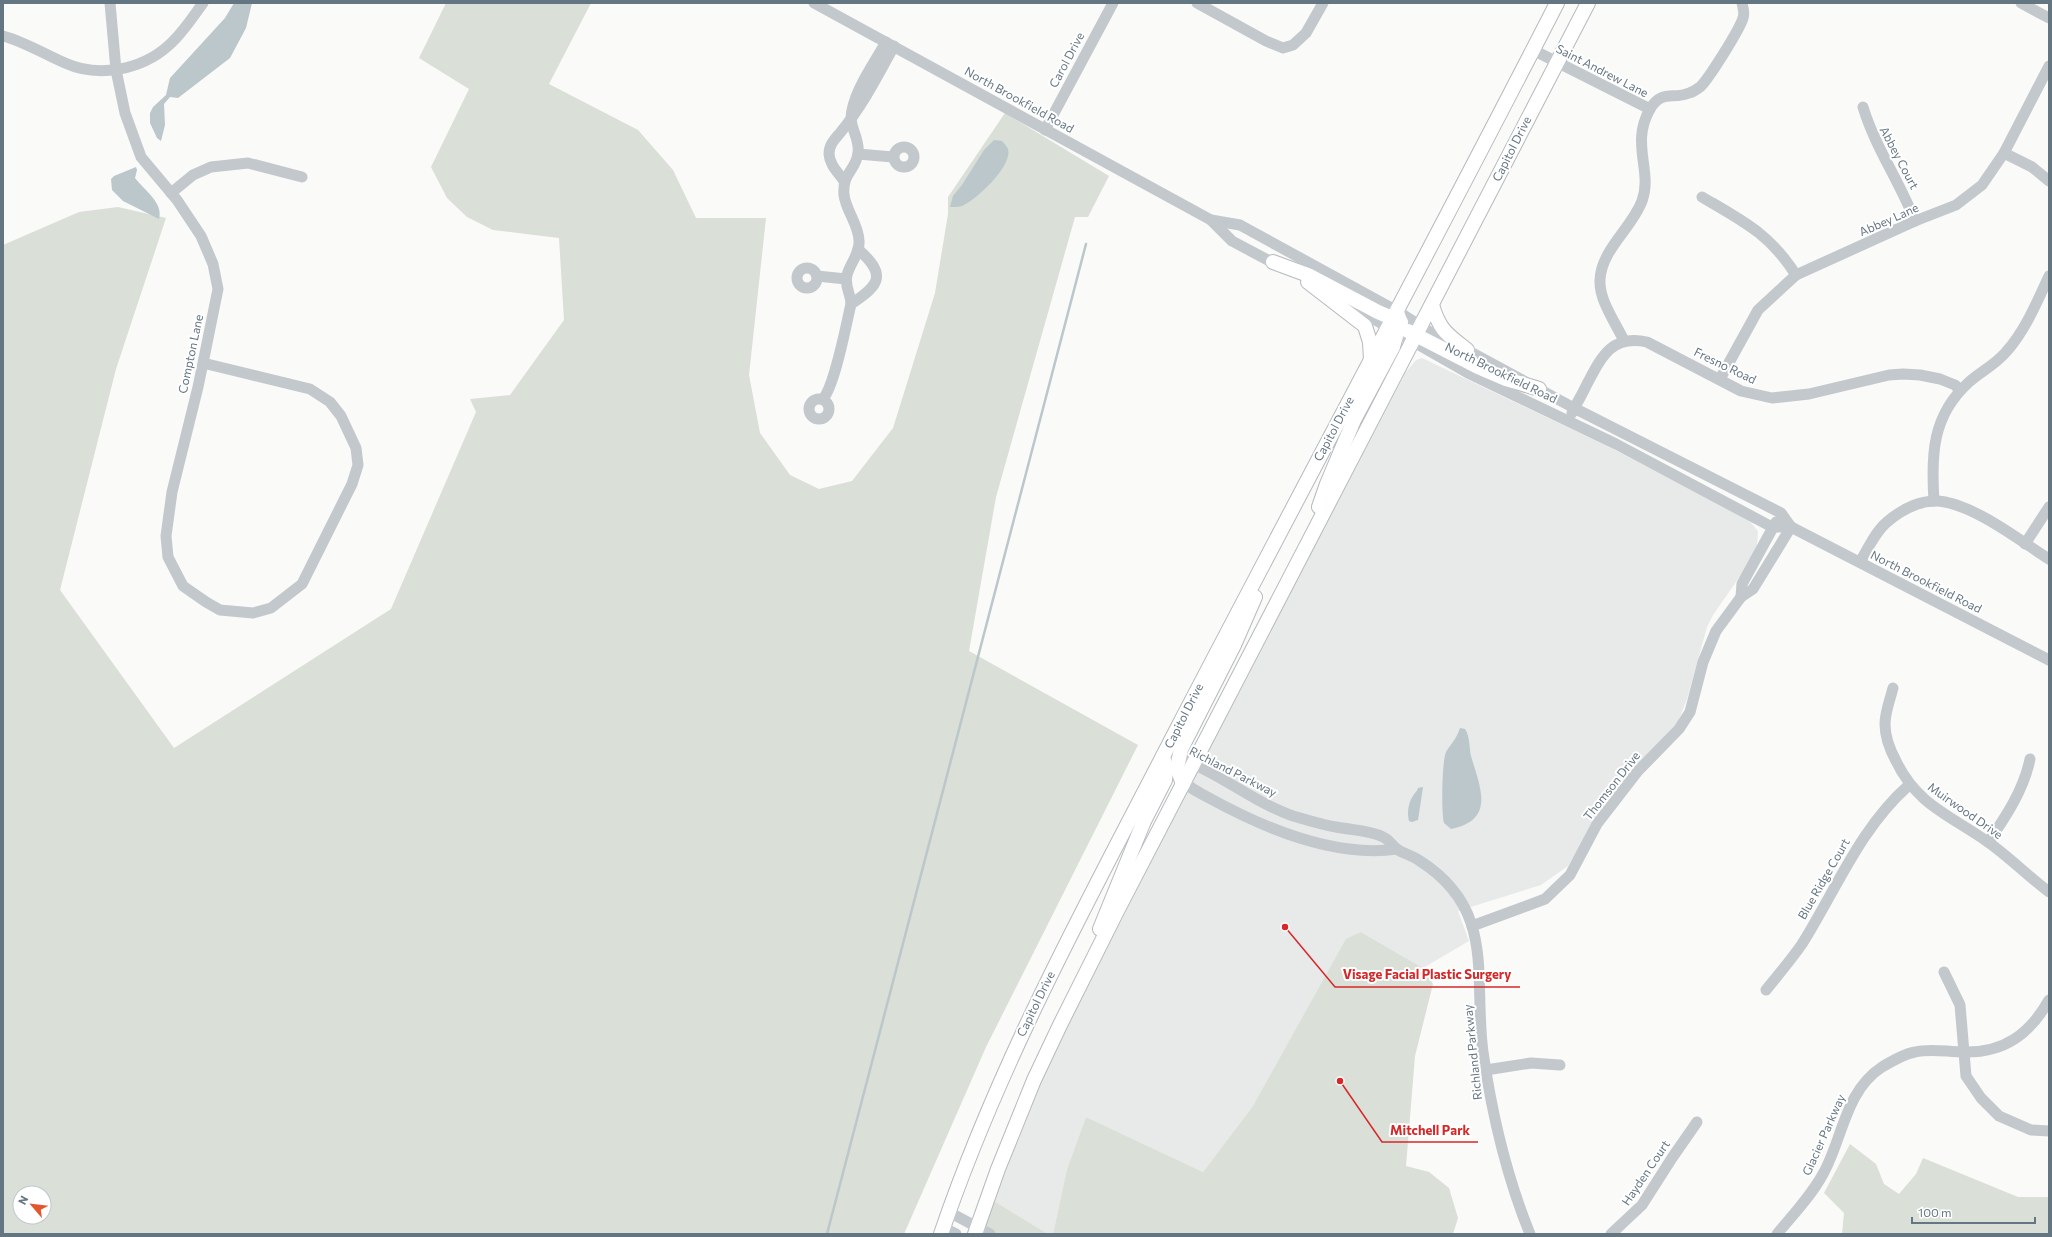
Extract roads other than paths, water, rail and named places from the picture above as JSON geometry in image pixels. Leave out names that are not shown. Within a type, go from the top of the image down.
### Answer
[{"type":"main road","points":[[1533,50],[1557,3]]},
{"type":"main road","name":"Capitol Drive","points":[[1184,784],[1588,3]]},
{"type":"main road","name":"Capitol Drive","points":[[947,1232],[949,1212],[995,1092],[1020,1036],[1085,904],[1371,361],[1396,323],[1450,209],[1533,50]]},
{"type":"main road","points":[[1273,262],[1308,275],[1478,368],[1506,379],[1539,389]]},
{"type":"main road","points":[[1308,282],[1365,326],[1368,333],[1371,361]]},
{"type":"main road","points":[[1432,305],[1438,324],[1443,331],[1467,350]]},
{"type":"main road","points":[[1308,544],[1327,484],[1348,434],[1393,347],[1396,323]]},
{"type":"main road","points":[[981,1232],[1017,1120],[1060,1025],[1184,784],[1178,773],[1178,759],[1181,749],[1246,618],[1284,524]]},
{"type":"main road","points":[[1087,971],[1103,918],[1144,821],[1165,780],[1166,770],[1163,756]]},
{"type":"street","name":"Compton Lane","points":[[110,3],[116,70],[124,113],[141,157],[171,193],[201,236],[213,264],[218,289],[203,363],[172,492],[166,536],[168,557],[183,586],[206,602],[220,610],[253,613],[272,608],[302,584],[352,484],[358,465],[356,448],[341,416],[330,402],[310,390],[203,363]]},
{"type":"street","points":[[3,36],[34,47],[74,66],[97,70],[116,70],[145,61],[167,47],[203,3]]},
{"type":"street","name":"North Brookfield Road","points":[[814,3],[1211,220],[1232,241],[1308,282],[1396,323]]},
{"type":"street","name":"Carol Drive","points":[[1045,130],[1113,3]]},
{"type":"street","points":[[1197,3],[1266,41],[1283,48],[1293,45],[1306,33],[1323,3]]},
{"type":"street","points":[[1650,109],[1659,98],[1670,95],[1689,94],[1700,86],[1738,29],[1743,18],[1742,3]]},
{"type":"street","points":[[2021,3],[2049,18]]},
{"type":"street","points":[[844,181],[832,166],[829,156],[830,148],[835,138],[860,108],[890,44]]},
{"type":"street","name":"Saint Andrew Lane","points":[[1533,50],[1650,109],[1642,129],[1641,146],[1645,189],[1642,200],[1631,222],[1608,254],[1600,278],[1604,299],[1624,341]]},
{"type":"street","name":"Abbey Lane","points":[[1720,378],[1758,310],[1767,300],[1796,275],[1915,221],[1937,213],[1965,199],[1990,176],[2004,153],[2049,66]]},
{"type":"street","name":"Abbey Court","points":[[1863,107],[1873,138],[1895,177],[1915,221]]},
{"type":"street","points":[[823,399],[831,382],[842,346],[851,304],[846,279],[858,249],[859,236],[844,197],[844,181],[854,165],[858,154],[857,136],[851,120]]},
{"type":"street","points":[[2004,153],[2032,167],[2049,181]]},
{"type":"street","points":[[858,154],[893,157]]},
{"type":"street","points":[[171,193],[193,175],[211,167],[248,163],[302,177]]},
{"type":"street","points":[[1702,197],[1750,224],[1764,235],[1774,245],[1796,275]]},
{"type":"street","name":"North Brookfield Road","points":[[1211,220],[1240,225],[1396,323]]},
{"type":"street","points":[[851,304],[870,291],[877,276],[876,269],[869,258],[858,249]]},
{"type":"street","points":[[817,276],[846,279]]},
{"type":"street","points":[[1934,501],[1932,458],[1936,435],[1946,411],[1960,390],[1997,360],[2011,346],[2024,327],[2049,276]]},
{"type":"street","name":"North Brookfield Road","points":[[1416,335],[1467,350],[1574,408],[1781,513]]},
{"type":"street","name":"North Brookfield Road","points":[[1416,335],[1468,373],[1568,421],[1738,507],[1772,527],[1790,527],[2049,660]]},
{"type":"street","name":"Fresno Road","points":[[1624,341],[1636,340],[1647,342],[1720,378],[1741,391],[1772,398],[1808,394],[1896,374],[1920,374],[1945,381],[1955,385],[1960,390]]},
{"type":"street","points":[[1568,421],[1602,357],[1610,348],[1624,341]]},
{"type":"street","points":[[1860,562],[1886,522],[1902,510],[1915,505],[1934,501],[1946,502],[1975,514],[2049,559]]},
{"type":"street","points":[[2025,544],[2049,507]]},
{"type":"street","points":[[1781,513],[1790,527]]},
{"type":"street","name":"Thomson Drive","points":[[1741,597],[1742,584],[1781,513]]},
{"type":"street","name":"Thomson Drive","points":[[1472,926],[1545,899],[1570,875],[1597,824],[1638,770],[1679,729],[1690,712],[1703,662],[1716,631],[1741,597],[1753,589],[1790,527]]},
{"type":"street","name":"Muirwood Drive","points":[[1893,688],[1886,713],[1885,724],[1889,748],[1909,785],[1935,808],[1988,842],[2049,892]]},
{"type":"street","points":[[1163,756],[1184,784],[1227,808],[1285,832],[1317,843],[1346,849],[1383,851],[1397,849]]},
{"type":"street","name":"Richland Parkway","points":[[1163,756],[1193,764],[1236,788],[1293,816],[1333,827],[1381,836],[1391,842],[1397,849],[1419,860],[1442,878],[1460,900],[1472,926],[1479,952],[1481,1035],[1490,1100],[1509,1177],[1530,1234]]},
{"type":"street","points":[[1988,842],[2019,792],[2028,770],[2030,758]]},
{"type":"street","name":"Blue Ridge Court","points":[[1766,990],[1802,943],[1862,841],[1897,796],[1909,785]]},
{"type":"street","points":[[1285,832],[1293,816]]},
{"type":"street","points":[[1944,972],[1960,1005],[1966,1076],[1981,1098],[1999,1116],[2031,1130],[2049,1131]]},
{"type":"street","name":"Glacier Parkway","points":[[1777,1234],[1805,1201],[1823,1174],[1837,1143],[1844,1116],[1864,1084],[1876,1073],[1894,1061],[1915,1052],[1934,1050],[1965,1052],[2008,1045],[2031,1026],[2049,1000]]},
{"type":"street","points":[[1486,1070],[1531,1063],[1560,1064]]},
{"type":"street","name":"Hayden Court","points":[[1611,1234],[1642,1205],[1697,1122]]},
{"type":"street","points":[[949,1212],[981,1232]]},
{"type":"waterway","points":[[827,1234],[1086,244]]},
{"type":"place","name":"Visage Facial Plastic Surgery","points":[[1285,927]]},
{"type":"place","name":"Mitchell Park","points":[[1340,1081]]}]
